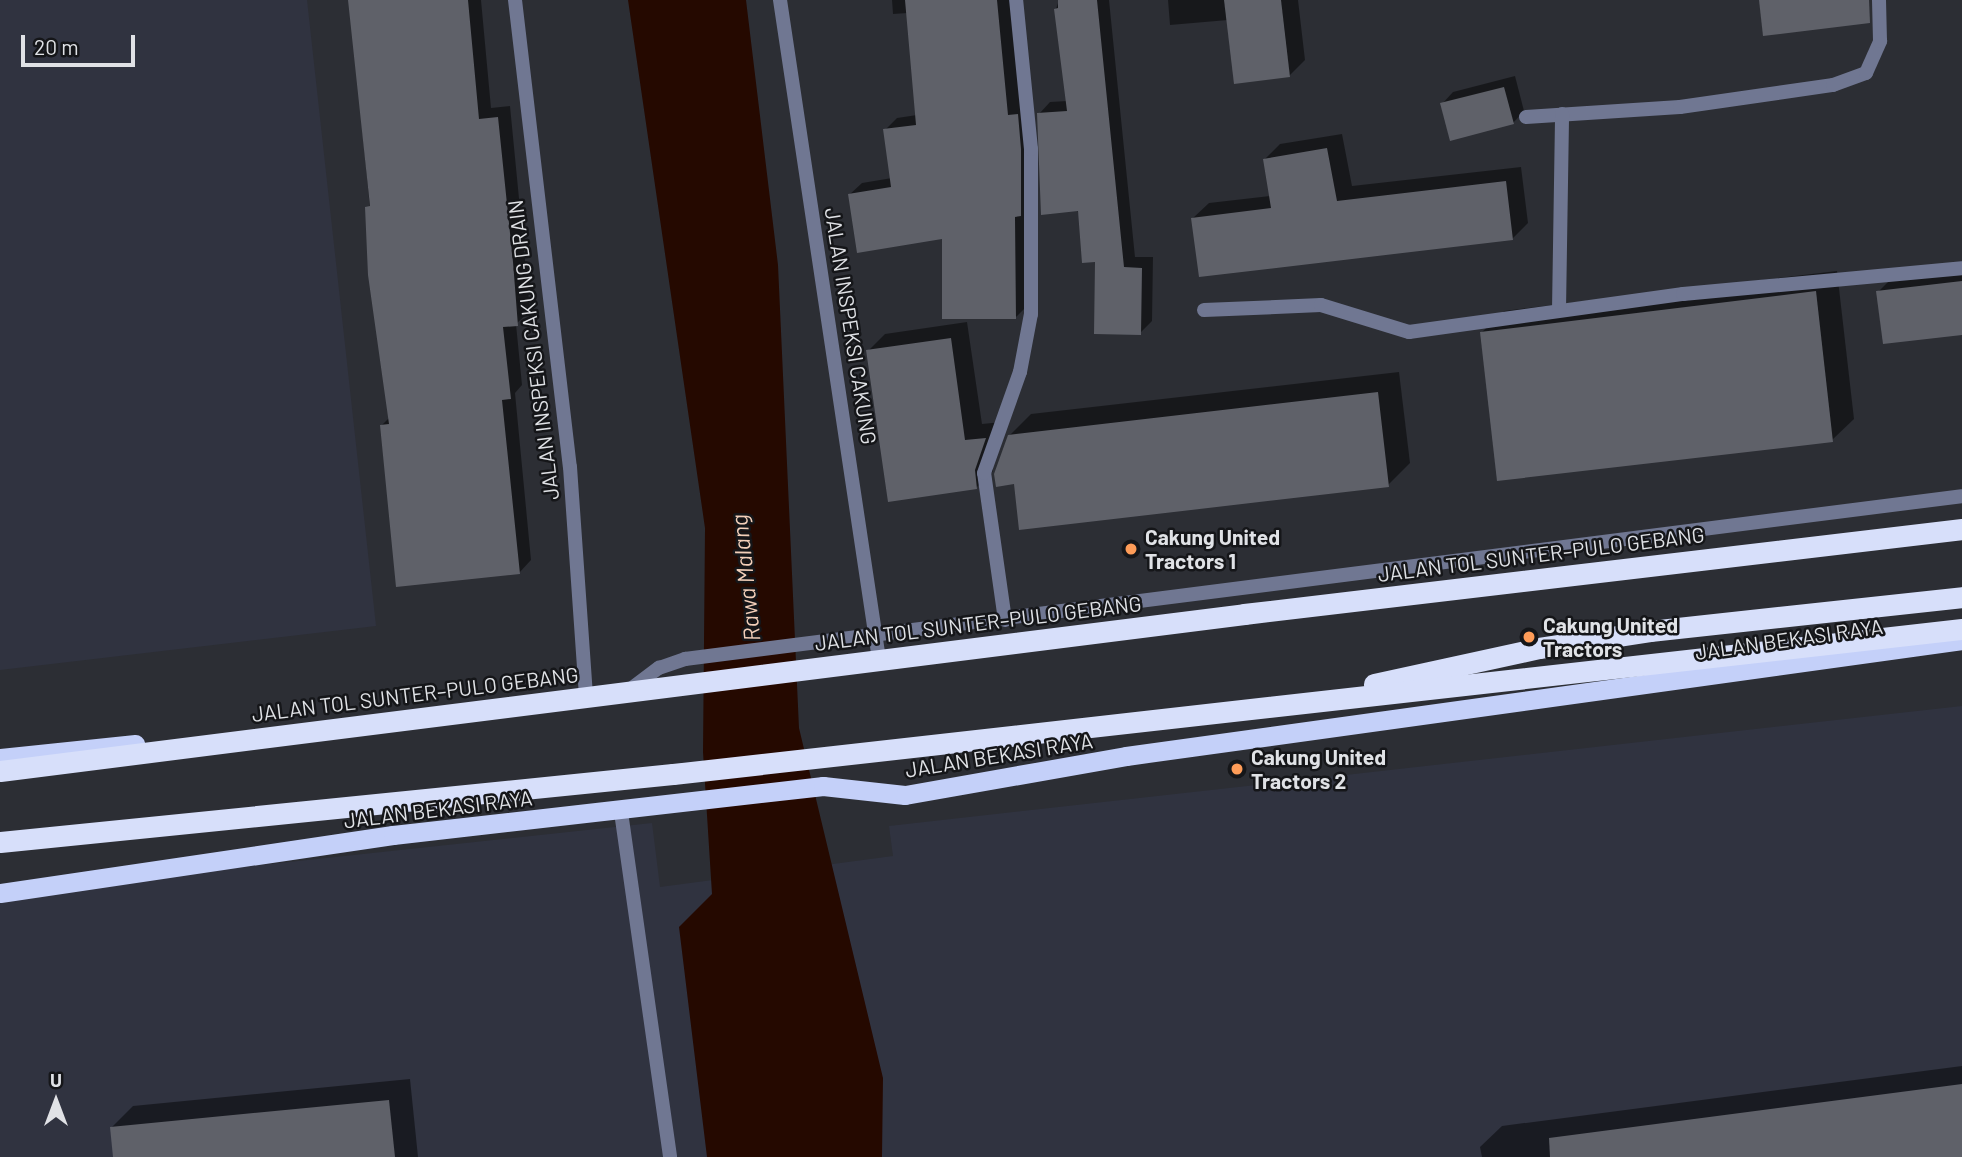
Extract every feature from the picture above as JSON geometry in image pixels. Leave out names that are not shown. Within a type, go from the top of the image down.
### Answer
[{"type":"highway","name":"JALAN TOL SUNTER–PULO GEBANG","points":[[0,771],[1258,612],[1962,529]]},
{"type":"highway","points":[[0,758],[586,696],[829,664],[1962,537]]},
{"type":"highway","points":[[1273,708],[1564,645],[1962,597]]},
{"type":"highway","points":[[0,842],[1273,708],[1962,629]]},
{"type":"highway","name":"JALAN BEKASI RAYA","points":[[0,893],[393,835],[621,812],[823,786],[905,795],[1126,756],[1962,640]]},
{"type":"street","name":"JALAN INSPEKSI CAKUNG DRAIN","points":[[515,0],[570,467],[586,696]]},
{"type":"street","name":"JALAN INSPEKSI CAKUNG","points":[[780,0],[879,659]]},
{"type":"street","points":[[1005,620],[984,473],[1020,372],[1031,314],[1031,149],[1016,0]]},
{"type":"street","points":[[1526,117],[1680,107],[1833,85],[1866,74],[1880,41],[1879,0]]},
{"type":"street","points":[[1559,310],[1562,114]]},
{"type":"street","points":[[1204,310],[1321,305],[1349,310],[1409,332],[1683,294],[1962,268]]},
{"type":"street","points":[[628,691],[659,668],[685,659],[1962,496]]},
{"type":"street","points":[[621,812],[670,1157]]},
{"type":"shaded area","points":[[0,0],[307,0],[376,626],[0,670]]},
{"type":"shaded area","points":[[1962,706],[1962,1157],[0,1157],[0,893],[652,823],[660,887],[893,856],[889,826]]},
{"type":"water","name":"Rawa Malang","points":[[628,0],[746,0],[778,265],[799,728],[883,1078],[882,1157],[707,1157],[679,927],[712,894],[703,752],[705,528]]},
{"type":"building","points":[[348,0],[468,0],[479,119],[498,117],[513,262],[518,326],[503,327],[511,399],[502,400],[520,574],[396,587],[380,425],[389,424],[368,275],[365,207],[370,206]]},
{"type":"building","points":[[905,0],[997,0],[1008,115],[1018,114],[1021,149],[1021,216],[1015,217],[1016,319],[942,319],[942,239],[857,253],[848,194],[891,187],[883,129],[916,125]]},
{"type":"building","points":[[1058,0],[1097,0],[1124,267],[1142,268],[1141,335],[1094,334],[1095,262],[1082,263],[1078,211],[1041,215],[1037,113],[1067,111],[1054,9],[1058,8]]},
{"type":"building","points":[[1224,0],[1281,0],[1290,77],[1234,84]]},
{"type":"building","points":[[1759,0],[1869,0],[1870,23],[1763,36]]},
{"type":"building","points":[[1504,87],[1514,124],[1450,141],[1440,103]]},
{"type":"building","points":[[1327,148],[1337,201],[1506,181],[1513,240],[1199,277],[1191,218],[1271,208],[1263,159]]},
{"type":"building","points":[[1962,281],[1962,335],[1883,344],[1876,291]]},
{"type":"building","points":[[1816,291],[1833,442],[1497,481],[1480,332]]},
{"type":"building","points":[[951,338],[965,440],[986,438],[975,470],[977,489],[888,502],[866,350]]},
{"type":"building","points":[[1378,392],[1389,487],[1019,530],[1014,484],[996,487],[994,474],[1008,435]]},
{"type":"building","points":[[1962,1084],[1962,1157],[1550,1157],[1549,1138]]},
{"type":"building","points":[[389,1100],[395,1157],[113,1157],[110,1127]]},
{"type":"place","name":"Cakung United Tractors 1","points":[[1131,549]]},
{"type":"place","name":"Cakung United Tractors","points":[[1529,637]]},
{"type":"place","name":"Cakung United Tractors 2","points":[[1237,769]]}]
